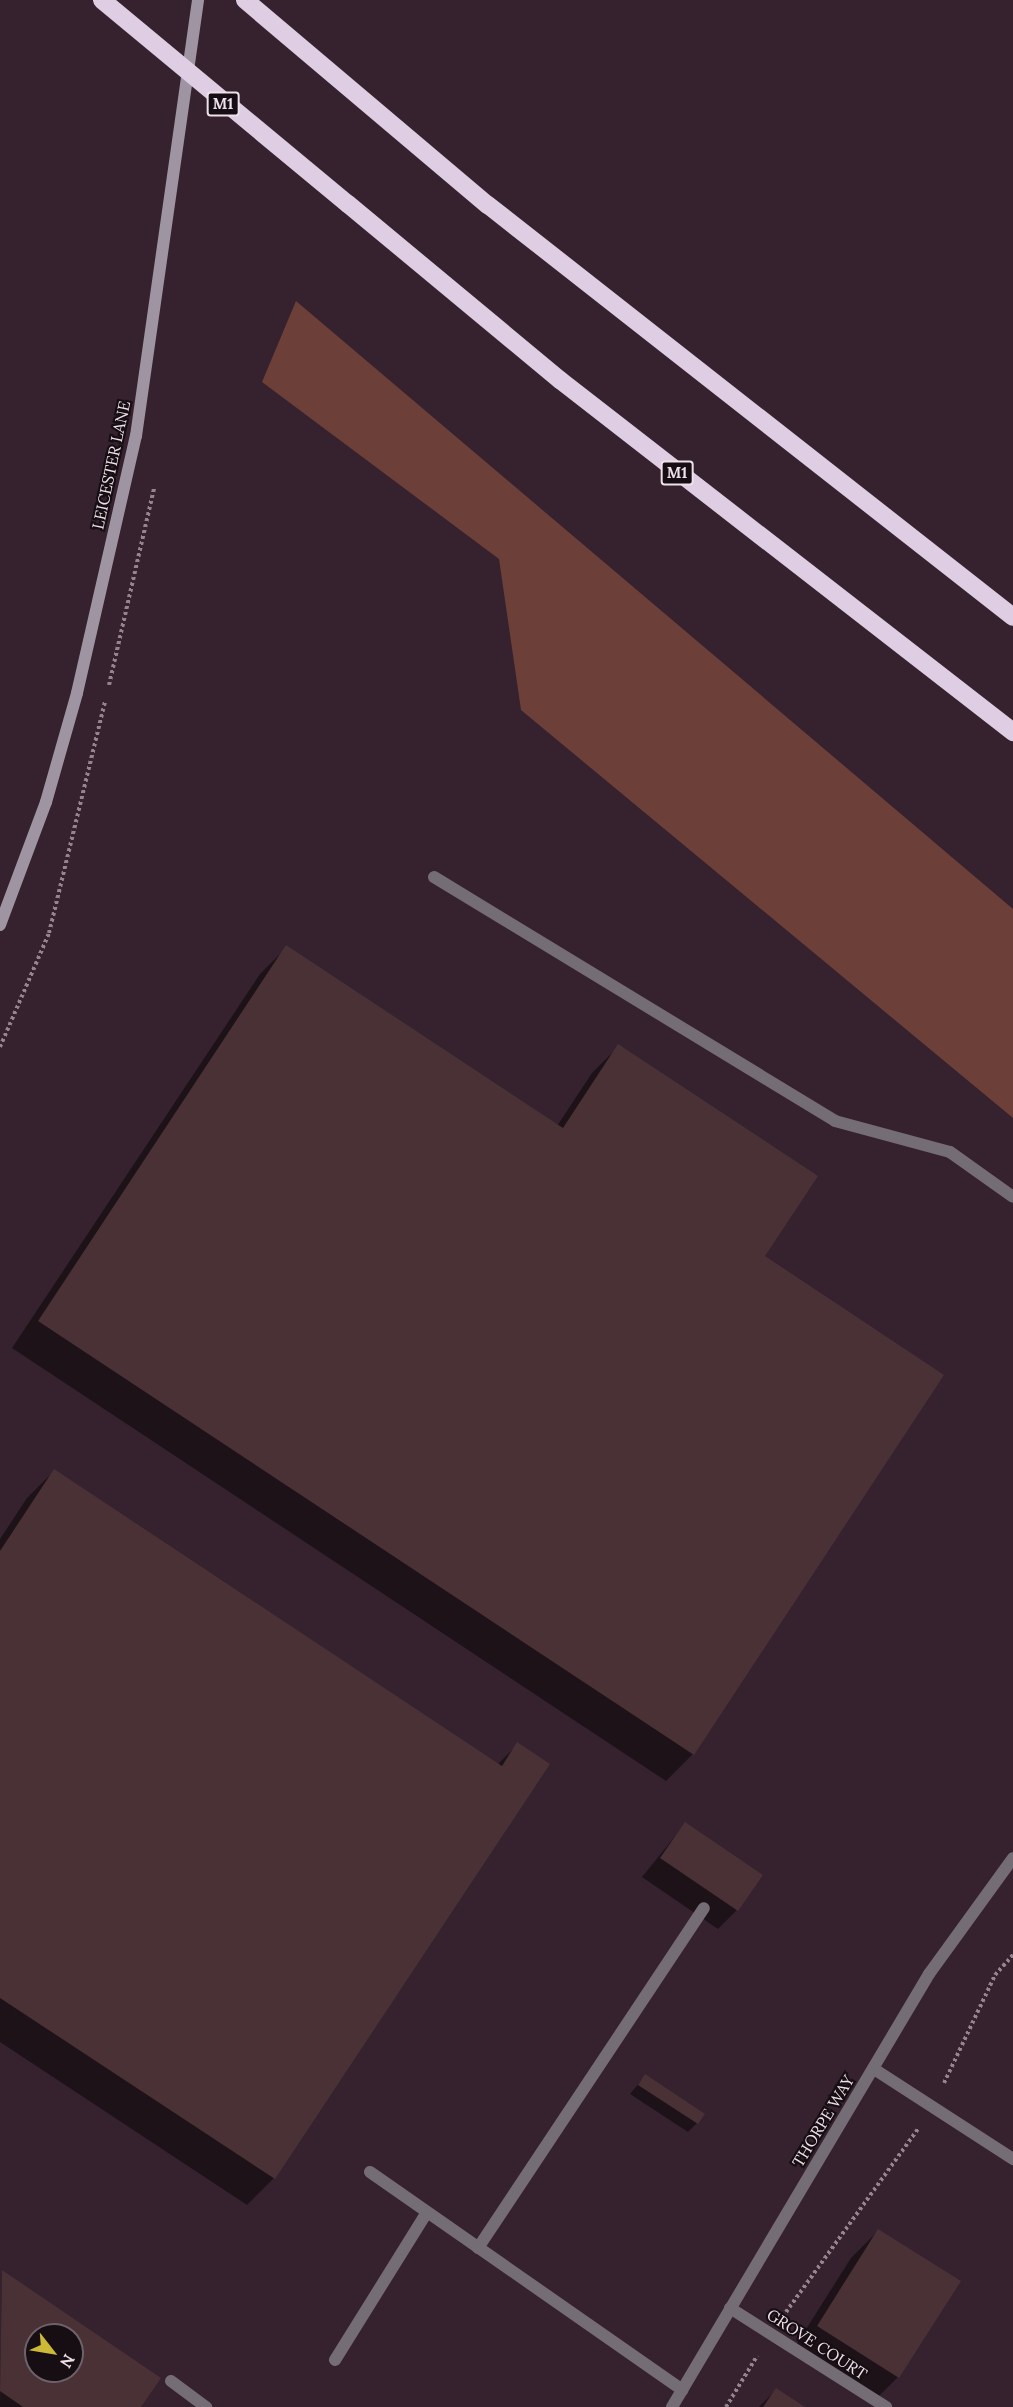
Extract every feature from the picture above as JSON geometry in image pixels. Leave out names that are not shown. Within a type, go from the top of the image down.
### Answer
[{"type":"highway","name":"M1","points":[[102,0],[560,380],[1013,732]]},
{"type":"highway","points":[[245,0],[398,128],[784,442],[1013,617]]},
{"type":"street","name":"LEICESTER LANE","points":[[0,925],[46,802],[77,693],[136,436],[198,0]]},
{"type":"street","points":[[434,877],[836,1121],[950,1152],[1013,1197]]},
{"type":"street","name":"THORPE WAY","points":[[672,2407],[874,2069],[928,1974],[1013,1858]]},
{"type":"street","points":[[478,2248],[704,1908]]},
{"type":"street","points":[[874,2069],[1013,2158]]},
{"type":"street","points":[[370,2172],[682,2390]]},
{"type":"street","points":[[335,2360],[427,2212]]},
{"type":"street","name":"GROVE COURT","points":[[730,2308],[886,2407]]},
{"type":"street","points":[[171,2381],[206,2407]]},
{"type":"path","points":[[726,2407],[770,2334],[933,2105],[995,1975],[1013,1955]]},
{"type":"shaded area","points":[[296,301],[1013,909],[1013,1118],[521,710],[499,559],[262,382]]},
{"type":"building","points":[[286,945],[563,1128],[618,1044],[818,1176],[765,1256],[944,1375],[694,1755],[38,1321]]},
{"type":"building","points":[[54,1469],[502,1766],[517,1742],[550,1764],[275,2179],[0,1998],[0,1551]]},
{"type":"building","points":[[685,1822],[763,1875],[738,1911],[660,1858]]},
{"type":"building","points":[[645,2074],[705,2114],[698,2124],[638,2085]]},
{"type":"building","points":[[878,2229],[961,2281],[899,2378],[817,2326]]},
{"type":"building","points":[[2,2270],[80,2323],[24,2323],[24,2383],[84,2383],[84,2326],[161,2378],[141,2407],[23,2407],[0,2391]]},
{"type":"building","points":[[776,2388],[805,2407],[763,2407]]}]
